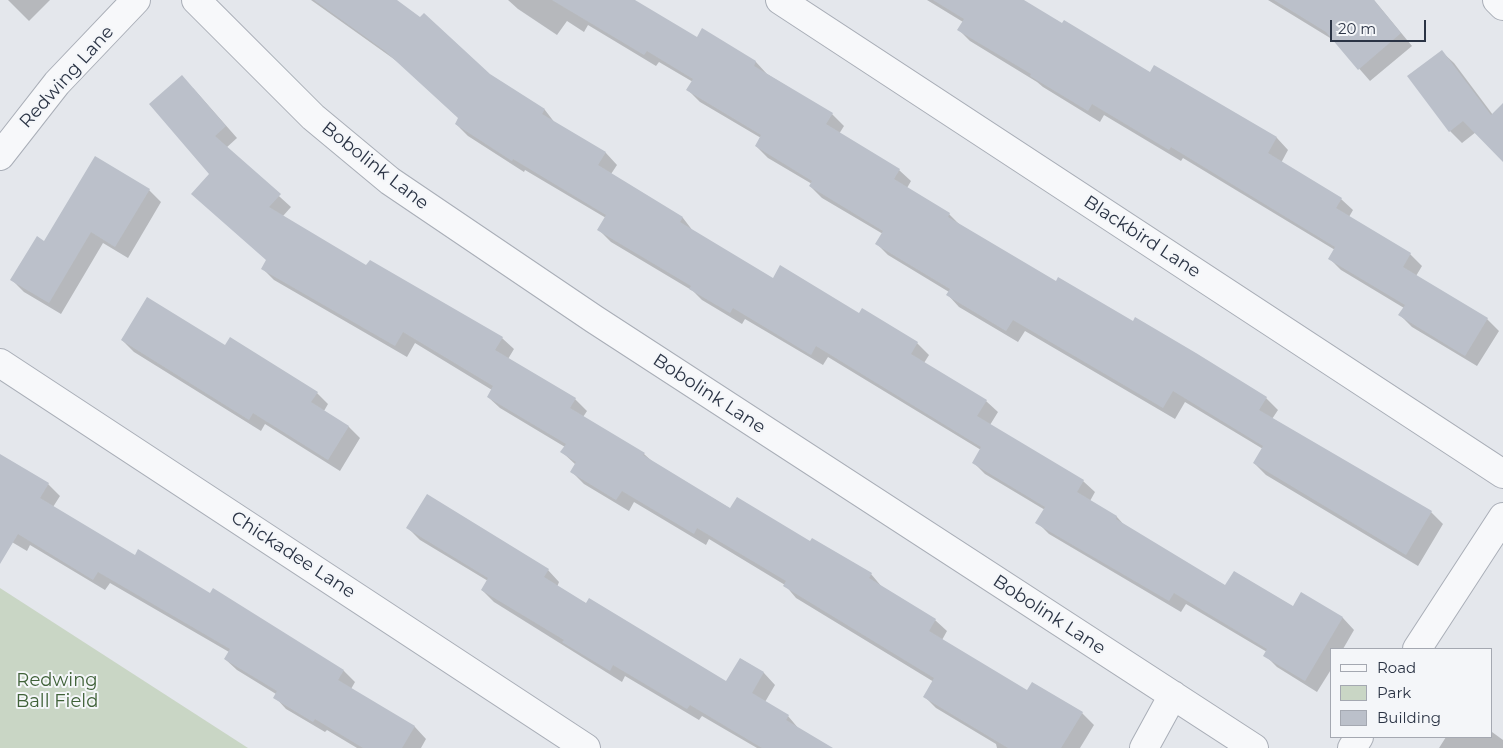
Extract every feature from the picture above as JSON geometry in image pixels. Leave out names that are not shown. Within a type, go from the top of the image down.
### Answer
[{"type":"street","name":"Redwing Lane","points":[[0,156],[57,83],[136,0]]},
{"type":"street","name":"Bobolink Lane","points":[[196,0],[313,117],[390,182],[594,319],[1254,748]]},
{"type":"street","name":"Blackbird Lane","points":[[780,0],[1503,474]]},
{"type":"street","points":[[1497,0],[1503,6]]},
{"type":"street","name":"Chickadee Lane","points":[[0,363],[586,748]]},
{"type":"street","points":[[1417,648],[1503,517]]},
{"type":"street","points":[[1144,748],[1173,695]]},
{"type":"green space","name":"Redwing Ball Field","points":[[0,588],[248,748],[0,748]]},
{"type":"building","points":[[314,0],[397,0],[420,17],[424,13],[490,74],[545,109],[542,114],[606,152],[598,165],[683,217],[680,222],[773,278],[780,265],[859,313],[862,308],[918,342],[911,354],[987,400],[977,416],[1084,480],[1077,492],[1117,516],[1116,519],[1225,585],[1234,571],[1293,606],[1301,592],[1343,617],[1305,681],[1263,656],[1267,649],[1174,593],[1169,601],[1035,523],[1045,507],[972,463],[981,447],[816,346],[811,355],[733,308],[730,313],[689,289],[691,286],[597,230],[606,215],[513,159],[512,161],[455,124],[458,118],[385,51]]},
{"type":"building","points":[[552,0],[635,0],[697,37],[702,28],[756,61],[754,66],[833,113],[826,124],[900,169],[894,179],[950,213],[948,217],[1056,281],[1058,277],[1133,321],[1135,317],[1196,353],[1267,397],[1259,410],[1432,511],[1406,555],[1253,463],[1263,446],[1173,391],[1163,408],[1013,320],[1006,331],[946,295],[950,289],[875,244],[883,231],[809,186],[812,181],[755,146],[761,135],[686,90],[693,79],[647,51],[644,55]]},
{"type":"building","points":[[933,0],[1024,0],[1062,23],[1064,20],[1150,72],[1154,65],[1277,137],[1268,153],[1342,198],[1336,208],[1411,253],[1403,267],[1488,318],[1465,356],[1398,315],[1405,305],[1328,259],[1335,247],[1171,147],[1169,150],[1092,104],[1088,111],[1030,76],[1031,74],[957,30],[964,19]]},
{"type":"building","points":[[1274,0],[1374,0],[1401,33],[1358,70],[1326,32]]},
{"type":"building","points":[[1442,50],[1491,115],[1503,103],[1503,162],[1463,121],[1449,132],[1407,76]]},
{"type":"building","points":[[182,75],[226,126],[215,136],[281,194],[269,207],[366,265],[370,260],[503,337],[495,350],[576,398],[570,408],[645,453],[643,455],[730,508],[737,497],[810,541],[812,538],[872,573],[869,578],[936,619],[929,631],[1027,690],[1032,682],[1083,712],[1061,748],[1008,748],[923,697],[934,678],[783,586],[786,581],[697,528],[694,534],[622,491],[616,500],[570,472],[576,462],[560,452],[566,444],[487,397],[493,386],[403,332],[395,346],[261,269],[266,260],[191,194],[209,174],[149,104]]},
{"type":"building","points":[[95,156],[150,189],[115,247],[91,232],[49,303],[10,280],[37,236],[44,241]]},
{"type":"building","points":[[147,297],[225,345],[230,337],[318,392],[311,402],[349,426],[328,460],[253,413],[249,420],[121,340]]},
{"type":"building","points":[[0,454],[49,483],[40,498],[135,555],[138,549],[210,593],[213,588],[344,670],[338,680],[415,726],[402,748],[363,748],[315,719],[313,722],[273,698],[277,691],[224,659],[230,649],[98,572],[93,580],[18,534],[0,564]]},
{"type":"building","points":[[427,494],[549,569],[544,577],[586,603],[589,598],[726,681],[740,658],[764,672],[752,693],[789,715],[786,720],[833,748],[762,748],[690,705],[687,709],[613,665],[610,671],[562,642],[564,640],[481,590],[488,578],[406,528]]}]
